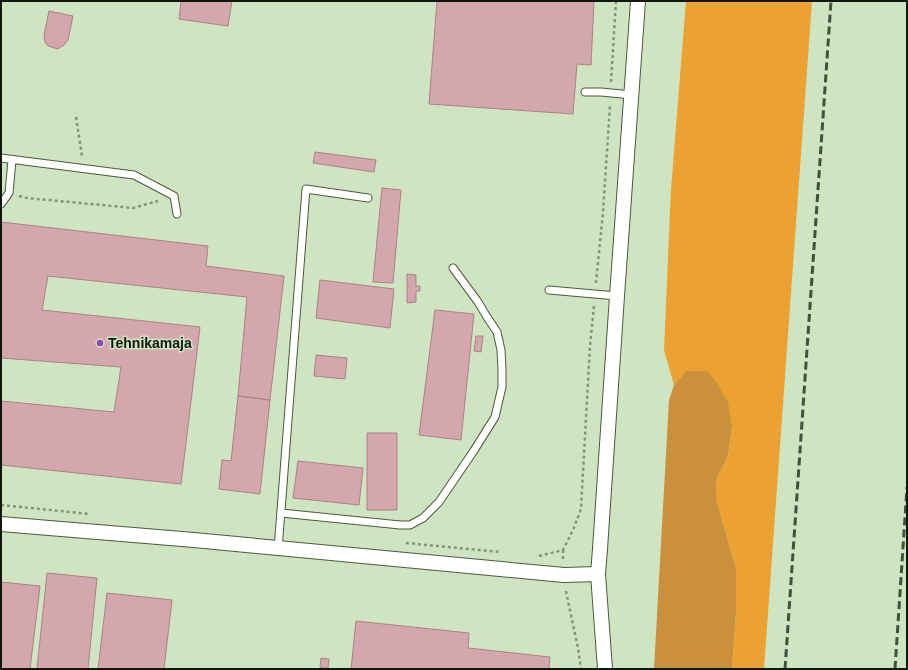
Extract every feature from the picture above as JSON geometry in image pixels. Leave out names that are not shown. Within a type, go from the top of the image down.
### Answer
[{"type":"street","points":[[605,669],[598,574],[638,1]]},
{"type":"street","points":[[1,524],[564,575],[598,574]]},
{"type":"lane","points":[[585,92],[632,95]]},
{"type":"lane","points":[[1,158],[134,175],[174,196],[177,214]]},
{"type":"lane","points":[[1,204],[9,193],[12,160]]},
{"type":"lane","points":[[83,168],[87,176]]},
{"type":"lane","points":[[278,549],[306,189],[368,198]]},
{"type":"lane","points":[[281,513],[410,525],[423,518],[440,502],[495,417],[502,387],[501,350],[497,332],[478,302],[453,268]]},
{"type":"lane","points":[[549,290],[617,296]]},
{"type":"path","points":[[581,669],[564,575],[563,550],[581,509],[590,346],[603,212],[616,1]]},
{"type":"path","points":[[76,117],[83,168]]},
{"type":"path","points":[[9,193],[27,198],[133,208],[174,196]]},
{"type":"path","points":[[1,505],[93,514]]},
{"type":"path","points":[[405,543],[504,552]]},
{"type":"path","points":[[533,555],[540,556],[563,550]]},
{"type":"shaded area","points":[[686,1],[812,1],[764,669],[732,669],[736,613],[736,569],[717,502],[716,480],[728,456],[732,426],[686,371],[674,385],[664,350],[671,189]]},
{"type":"shaded area","points":[[686,371],[707,371],[715,380],[728,402],[732,426],[728,456],[716,480],[717,502],[736,569],[736,613],[732,669],[654,669],[669,400],[674,385]]},
{"type":"building","points":[[181,1],[232,1],[228,26],[179,19]]},
{"type":"building","points":[[437,1],[594,1],[591,65],[577,64],[573,114],[429,104]]},
{"type":"building","points":[[49,11],[73,16],[68,40],[58,49],[48,46],[45,42],[44,35]]},
{"type":"building","points":[[315,152],[376,160],[374,172],[313,163]]},
{"type":"building","points":[[382,188],[401,190],[393,283],[373,282]]},
{"type":"building","name":"Tehnikamaja","points":[[1,222],[208,246],[206,266],[284,276],[270,400],[238,396],[247,297],[48,276],[42,310],[200,327],[181,484],[1,465],[1,401],[114,412],[121,367],[1,358]]},
{"type":"building","points":[[407,274],[416,275],[416,286],[420,286],[420,291],[416,291],[416,302],[407,303]]},
{"type":"building","points":[[320,280],[394,289],[390,328],[316,318]]},
{"type":"building","points":[[435,310],[474,314],[461,440],[419,435]]},
{"type":"building","points":[[476,336],[483,336],[481,352],[474,351]]},
{"type":"building","points":[[316,355],[347,358],[345,379],[314,376]]},
{"type":"building","points":[[238,396],[270,400],[260,494],[219,489],[222,460],[231,461]]},
{"type":"building","points":[[367,433],[397,433],[397,510],[367,510]]},
{"type":"building","points":[[298,461],[363,468],[359,505],[293,498]]},
{"type":"building","points":[[47,573],[97,578],[88,669],[37,669]]},
{"type":"building","points":[[1,582],[40,586],[30,669],[1,669]]},
{"type":"building","points":[[107,593],[172,600],[164,669],[98,669]]},
{"type":"building","points":[[356,621],[469,633],[468,648],[550,657],[549,669],[351,669]]},
{"type":"building","points":[[321,658],[329,659],[328,669],[320,667]]},
{"type":"railway","points":[[785,669],[831,1]]},
{"type":"railway","points":[[895,669],[907,487]]},
{"type":"place","name":"Tehnikamaja","points":[[100,343]]}]
